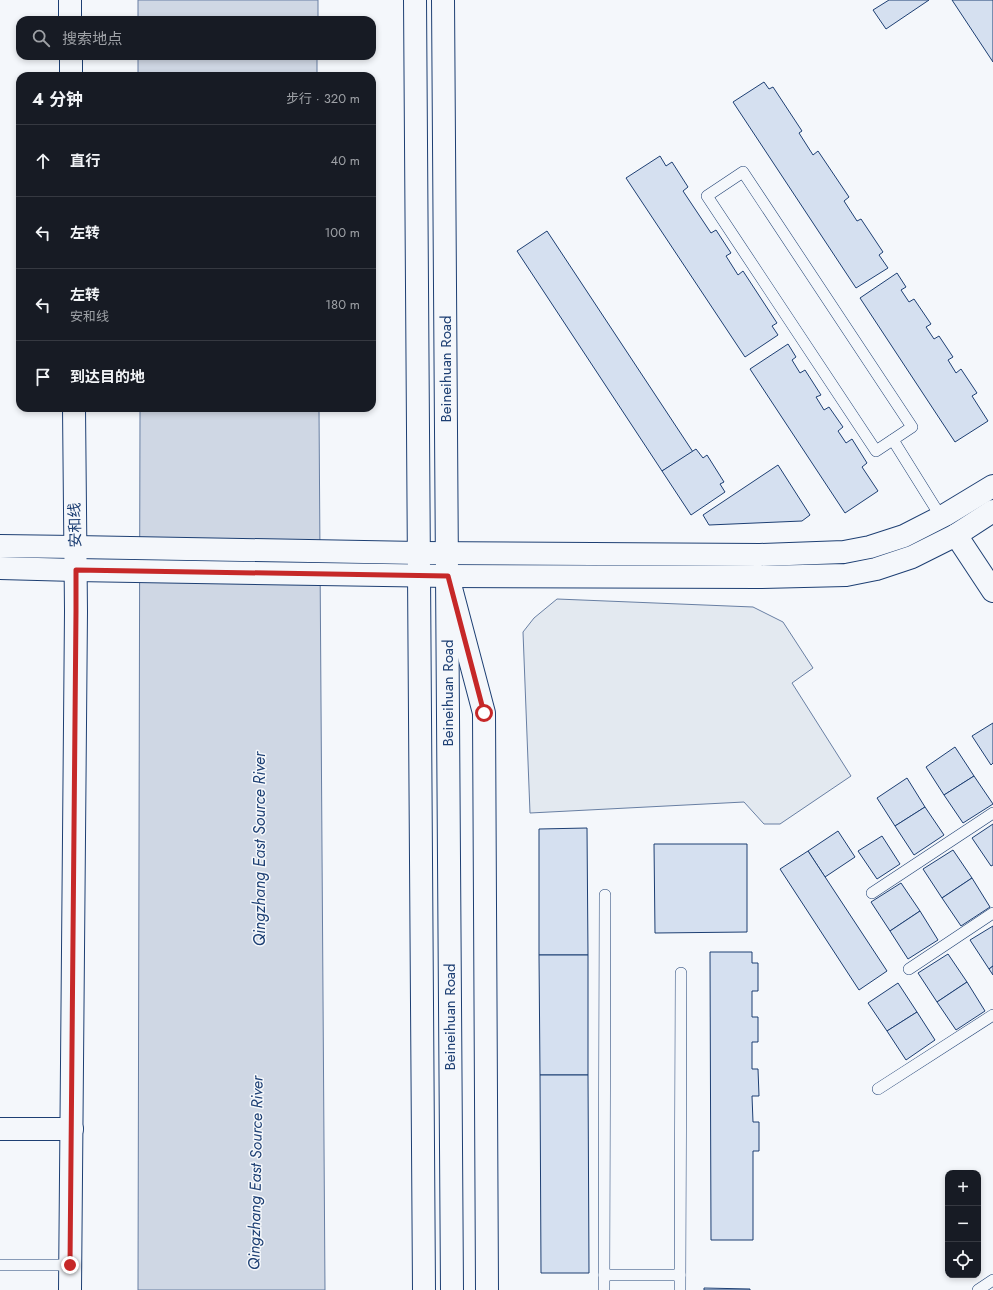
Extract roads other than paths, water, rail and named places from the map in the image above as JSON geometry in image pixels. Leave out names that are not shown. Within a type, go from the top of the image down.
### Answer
[{"type":"main road","points":[[70,0],[70,16]]},
{"type":"main road","name":"Beineihuan Road","points":[[415,0],[424,1290]]},
{"type":"main road","name":"Beineihuan Road","points":[[443,0],[452,1290]]},
{"type":"main road","points":[[71,60],[71,72]]},
{"type":"main road","name":"安和线","points":[[70,1290],[76,570],[74,412]]},
{"type":"main road","points":[[0,546],[419,553],[760,555],[844,552],[870,547],[904,536],[941,517],[993,486]]},
{"type":"main road","points":[[0,568],[448,576],[760,578],[846,575],[876,569],[912,557],[956,535],[993,511]]},
{"type":"main road","points":[[956,535],[993,591]]},
{"type":"main road","points":[[448,576],[484,713],[487,1290]]},
{"type":"main road","points":[[0,1129],[72,1129]]},
{"type":"lane","points":[[743,172],[912,427],[893,440],[876,451],[707,196],[743,172]]},
{"type":"lane","points":[[893,440],[941,517]]},
{"type":"lane","points":[[872,892],[993,813]]},
{"type":"lane","points":[[604,1290],[605,895]]},
{"type":"lane","points":[[909,969],[993,913]]},
{"type":"lane","points":[[680,1290],[681,973]]},
{"type":"lane","points":[[878,1088],[993,1015]]},
{"type":"lane","points":[[0,1265],[70,1265]]},
{"type":"lane","points":[[604,1275],[680,1275]]},
{"type":"lane","points":[[978,1290],[993,1280]]},
{"type":"water","points":[[138,0],[318,0],[318,16],[138,16]]},
{"type":"water","points":[[138,60],[317,60],[317,72],[138,72]]},
{"type":"water","name":"Qingzhang East Source River","points":[[140,412],[319,412],[325,1290],[138,1290]]}]
